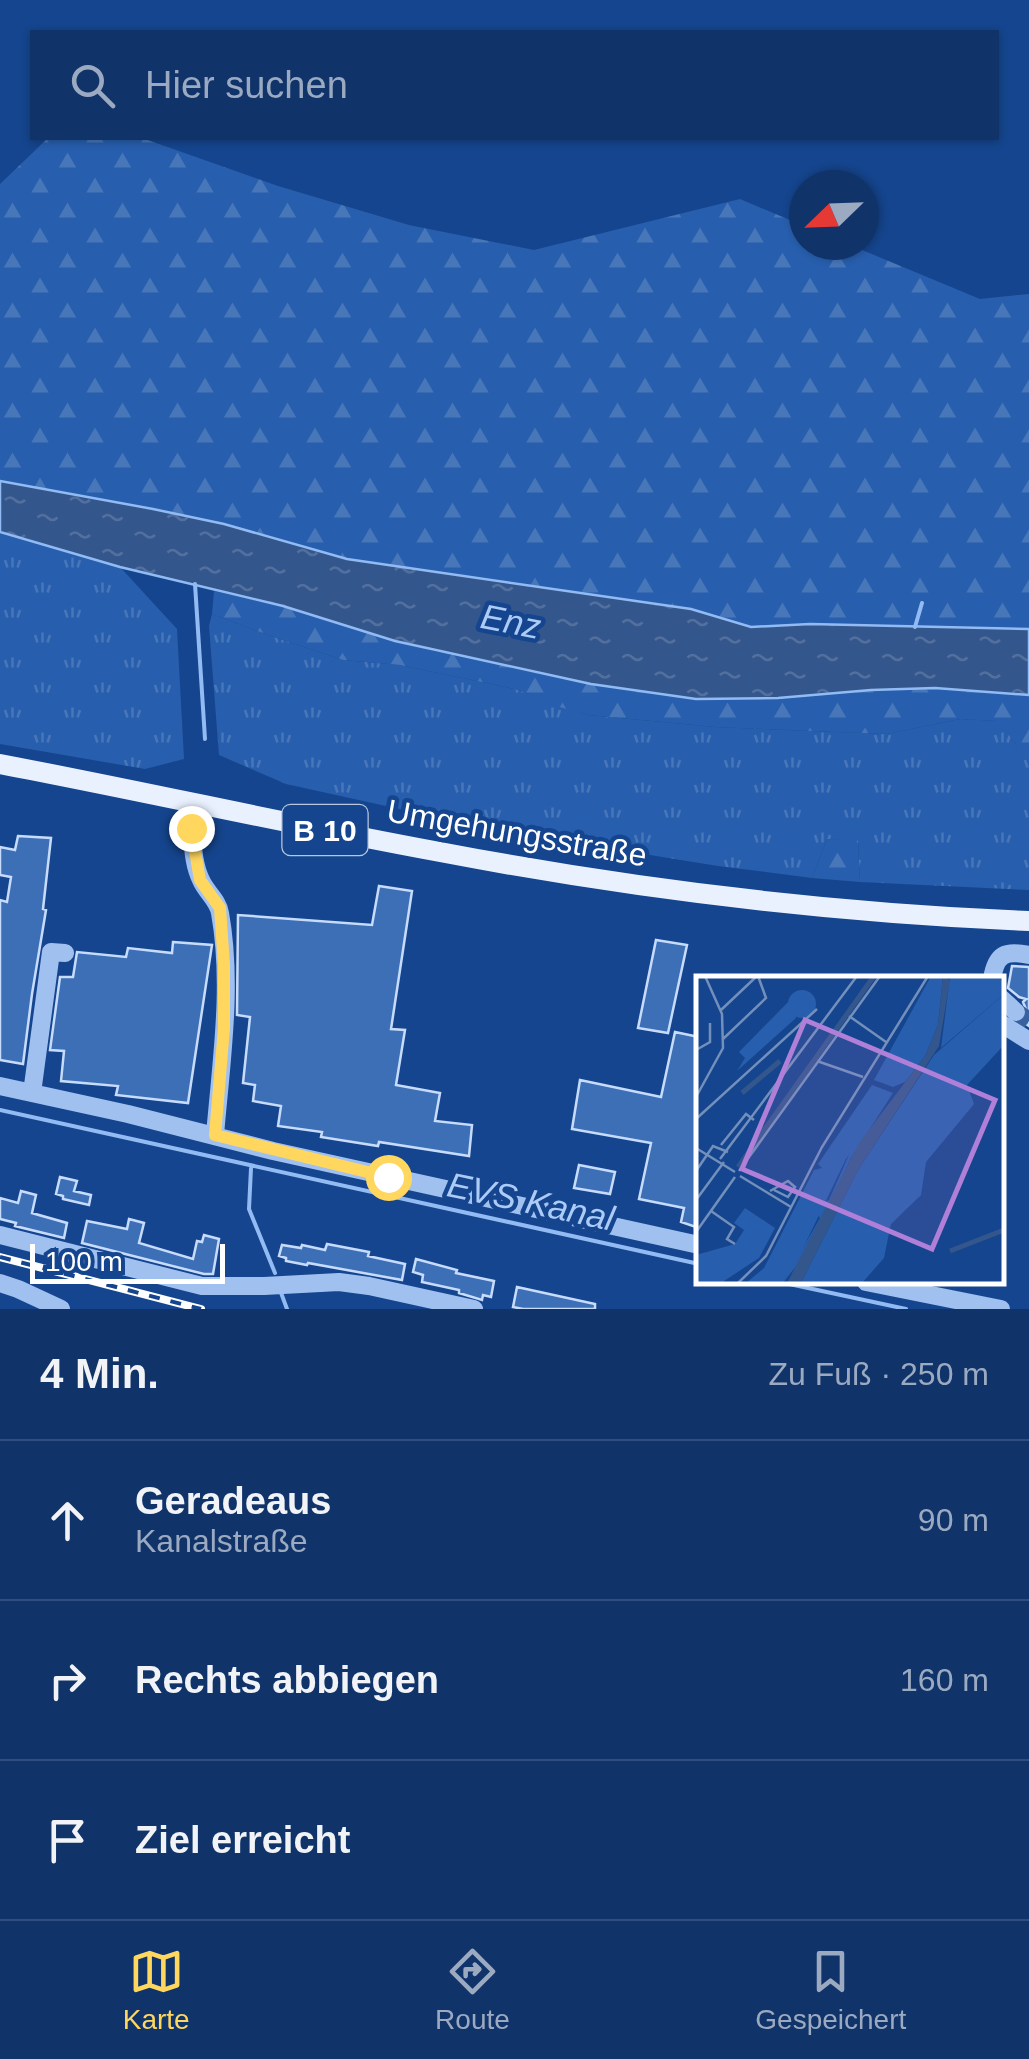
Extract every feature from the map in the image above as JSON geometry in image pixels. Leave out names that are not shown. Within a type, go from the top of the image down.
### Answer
[{"type":"main road","name":"Umgehungsstraße","points":[[0,764],[560,873],[821,907],[1022,923]]},
{"type":"street","points":[[191,828],[200,880],[220,908],[224,1028],[215,1135]]},
{"type":"street","points":[[32,1094],[51,952],[65,953]]},
{"type":"street","points":[[992,976],[994,965],[1004,954],[1029,955]]},
{"type":"street","points":[[1001,976],[1004,954]]},
{"type":"street","points":[[1009,1018],[1029,1041]]},
{"type":"street","points":[[0,1086],[388,1177],[696,1243]]},
{"type":"street","points":[[0,1235],[202,1286],[339,1282],[474,1309]]},
{"type":"street","points":[[0,1283],[61,1309]]},
{"type":"street","points":[[876,1284],[1001,1309]]},
{"type":"green space","points":[[46,140],[148,140],[278,186],[409,225],[534,250],[740,199],[789,220],[789,260],[879,257],[980,299],[1029,294],[1029,629],[810,624],[751,627],[691,609],[347,559],[224,524],[0,481],[0,184]]},
{"type":"green space","points":[[0,532],[120,567],[177,629],[184,759],[145,769],[0,744]]},
{"type":"green space","points":[[214,591],[283,606],[438,652],[871,690],[935,688],[1029,695],[1029,745],[1017,745],[997,721],[960,719],[887,734],[715,727],[588,715],[519,690],[400,665],[343,660],[212,614]]},
{"type":"green space","points":[[212,614],[343,660],[400,665],[519,690],[588,715],[715,727],[887,734],[960,719],[998,721],[1017,745],[1029,745],[1029,890],[860,882],[858,841],[827,839],[812,878],[495,830],[286,784],[219,755],[209,626]]},
{"type":"green space","points":[[827,839],[858,840],[860,882],[812,878]]},
{"type":"water","name":"Enz","points":[[0,481],[224,524],[347,559],[691,609],[751,627],[810,624],[1029,629],[1029,695],[935,688],[696,699],[591,684],[395,641],[283,606],[120,567],[0,532]]},
{"type":"building","points":[[18,836],[51,838],[43,909],[46,910],[23,1064],[0,1060],[0,900],[7,902],[11,877],[0,875],[0,847],[15,850]]},
{"type":"building","points":[[379,886],[412,891],[391,1029],[405,1030],[396,1085],[440,1093],[435,1121],[472,1125],[469,1156],[379,1142],[378,1146],[278,1126],[281,1106],[253,1101],[255,1085],[243,1083],[250,1017],[237,1015],[238,915],[372,925]]},
{"type":"building","points":[[656,940],[687,945],[668,1033],[638,1028]]},
{"type":"building","points":[[173,942],[212,945],[188,1103],[116,1095],[118,1086],[61,1081],[64,1051],[50,1050],[60,977],[73,977],[77,952],[126,957],[128,948],[172,953]]},
{"type":"building","points":[[1012,966],[1029,967],[1029,1026],[1023,1022],[1028,1014],[1023,1002],[1026,999],[1008,988]]},
{"type":"building","points":[[675,1032],[696,1036],[696,1227],[681,1222],[684,1208],[639,1199],[651,1143],[572,1129],[580,1080],[661,1097]]},
{"type":"building","points":[[579,1165],[615,1172],[610,1194],[574,1188]]},
{"type":"building","points":[[60,1177],[77,1181],[74,1191],[91,1195],[89,1205],[56,1194]]},
{"type":"building","points":[[21,1191],[36,1195],[32,1213],[67,1223],[64,1238],[0,1219],[0,1198],[18,1203]]},
{"type":"building","points":[[129,1219],[144,1223],[139,1243],[193,1259],[197,1241],[202,1242],[204,1235],[219,1239],[213,1274],[82,1243],[87,1221],[127,1229]]},
{"type":"building","points":[[327,1244],[405,1264],[402,1280],[286,1261],[279,1256],[282,1245],[325,1250]]},
{"type":"building","points":[[416,1259],[494,1281],[491,1297],[483,1295],[482,1300],[422,1282],[423,1275],[413,1272]]},
{"type":"building","points":[[517,1287],[595,1304],[595,1309],[513,1307]]},
{"type":"waterway","points":[[195,584],[205,739]]},
{"type":"waterway","points":[[915,627],[922,603]]},
{"type":"waterway","name":"EVS Kanal","points":[[0,1110],[696,1263]]},
{"type":"waterway","points":[[251,1168],[249,1209],[275,1273]]},
{"type":"waterway","name":"EVS Kanal","points":[[789,1284],[906,1309]]},
{"type":"waterway","points":[[280,1290],[287,1309]]},
{"type":"tunnel","points":[[1016,1012],[1029,1021]]},
{"type":"railway","points":[[0,1257],[201,1309]]},
{"type":"route","points":[[191,828],[200,880],[220,908],[224,1028],[215,1135],[388,1177]]}]
